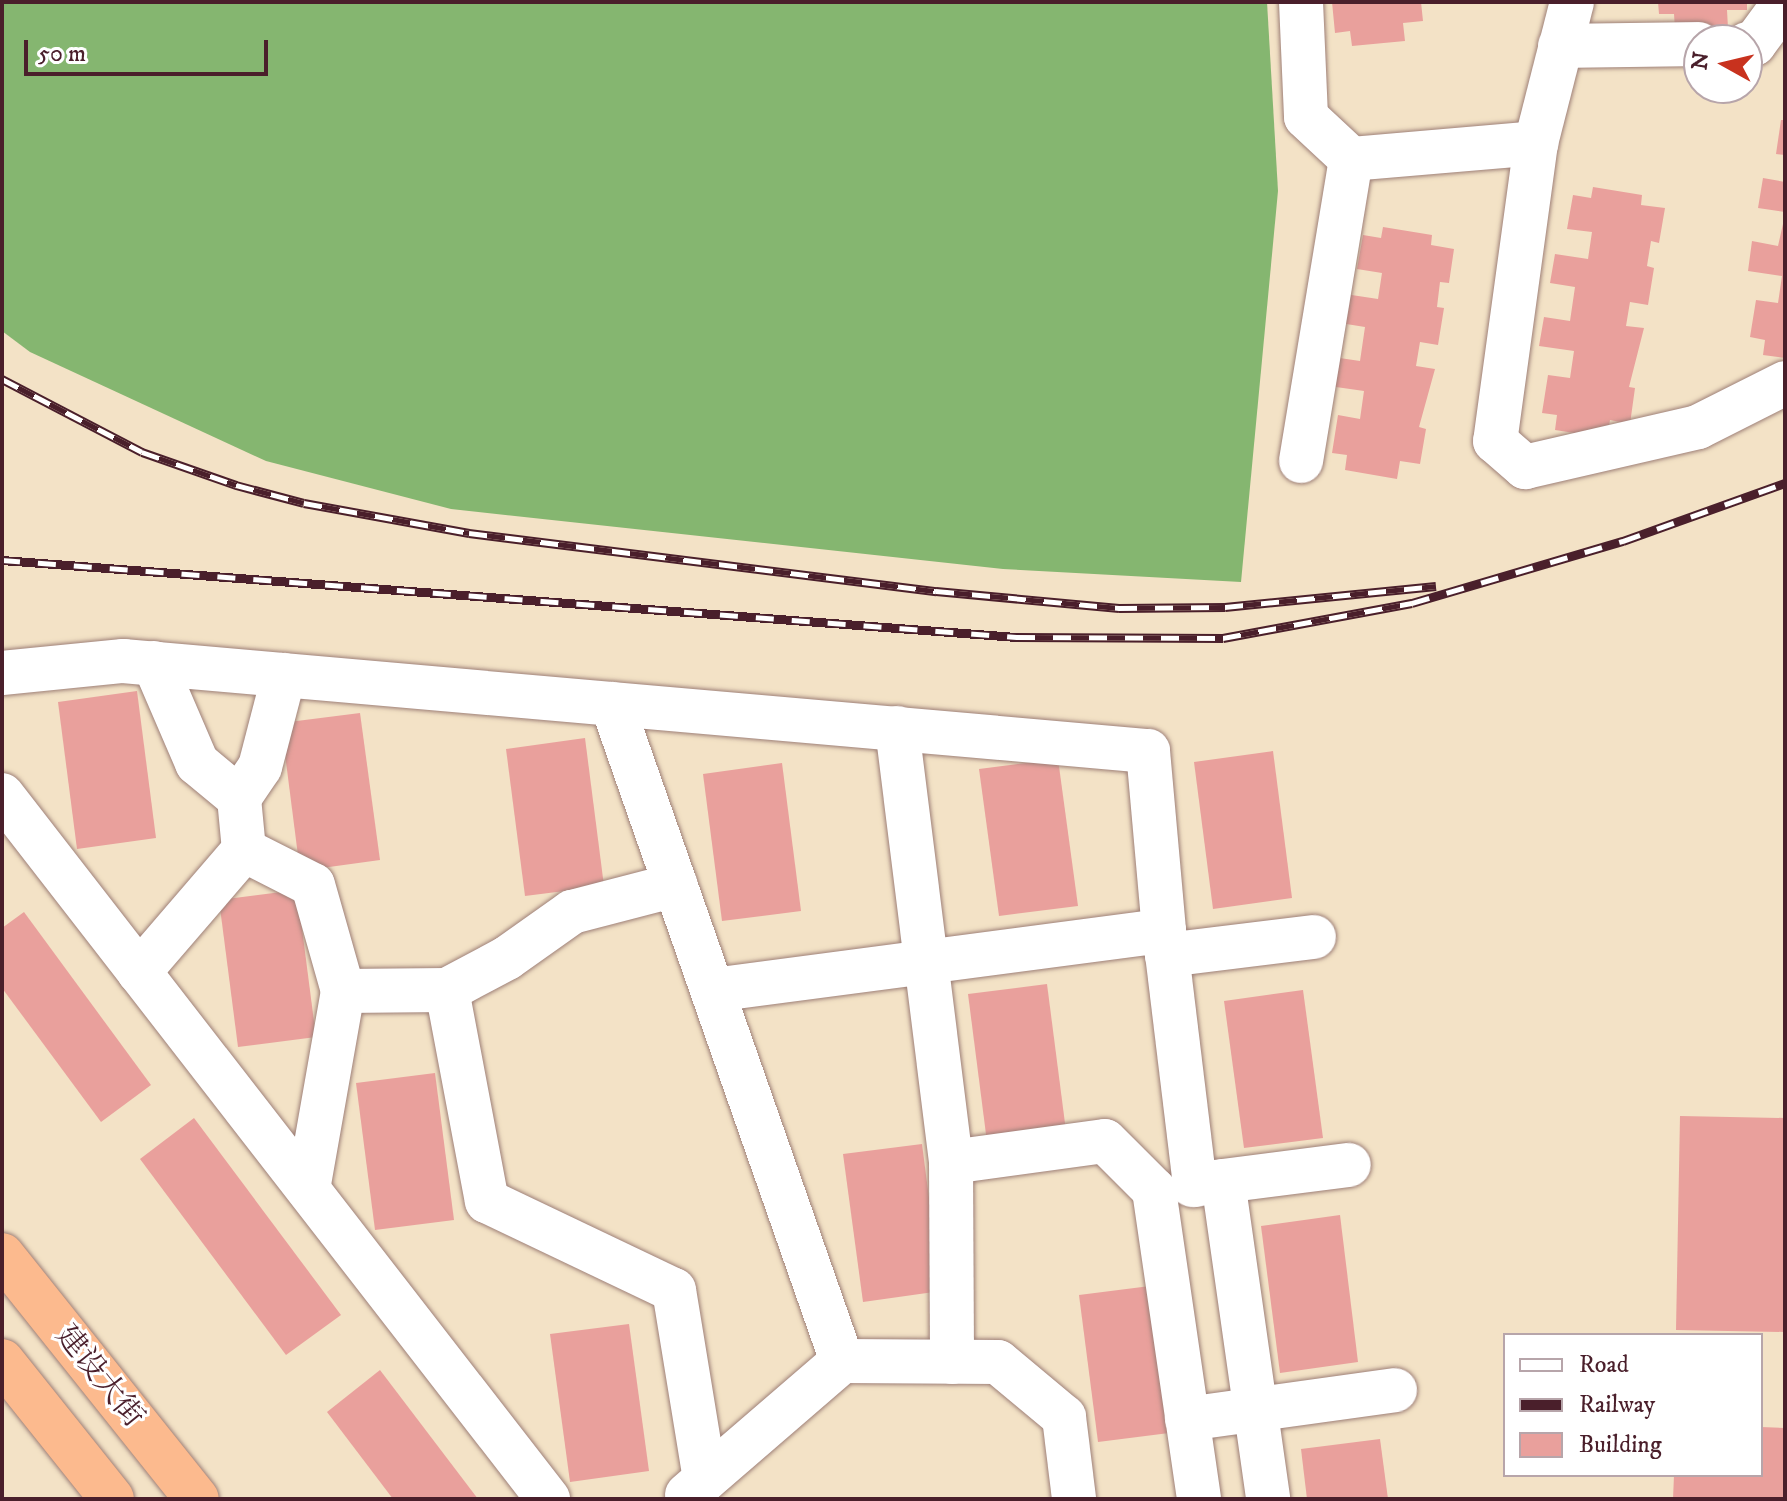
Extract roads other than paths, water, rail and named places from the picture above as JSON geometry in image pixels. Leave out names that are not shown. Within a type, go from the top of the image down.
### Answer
[{"type":"highway","name":"建设大街","points":[[2,1255],[197,1499]]},
{"type":"highway","points":[[2,1361],[112,1499]]},
{"type":"street","points":[[1301,2],[1306,117],[1351,159],[1536,143]]},
{"type":"street","points":[[1763,32],[1785,2]]},
{"type":"street","points":[[1683,41],[1559,18],[1536,143],[1495,441],[1525,467],[1698,427],[1785,383]]},
{"type":"street","points":[[1301,461],[1351,159]]},
{"type":"street","points":[[2,673],[123,661],[154,663],[1148,751],[1191,1185],[1187,1419],[1199,1499]]},
{"type":"street","points":[[154,663],[197,763],[239,798]]},
{"type":"street","points":[[139,972],[244,850],[239,798],[260,767],[284,675]]},
{"type":"street","points":[[612,704],[842,1361]]},
{"type":"street","points":[[897,728],[924,965],[951,1162],[952,1362]]},
{"type":"street","points":[[2,795],[548,1499]]},
{"type":"street","points":[[244,850],[313,885],[343,991],[308,1189]]},
{"type":"street","points":[[343,991],[447,990],[507,958],[572,912],[676,885]]},
{"type":"street","points":[[713,990],[924,965],[1166,943],[1314,937]]},
{"type":"street","points":[[447,990],[487,1201],[674,1290],[694,1489]]},
{"type":"street","points":[[951,1162],[1105,1141],[1191,1185],[1349,1165]]},
{"type":"street","points":[[1191,1185],[1255,1410],[1268,1499]]},
{"type":"street","points":[[694,1489],[842,1361],[998,1362],[1064,1417],[1074,1499]]},
{"type":"street","points":[[1187,1419],[1395,1390]]},
{"type":"railway","points":[[2,379],[142,452],[236,485],[304,503],[469,533],[936,591],[1119,608],[1225,607],[1436,586]]},
{"type":"railway","points":[[2,560],[1017,637],[1223,638],[1412,603],[1623,541],[1785,483]]}]
